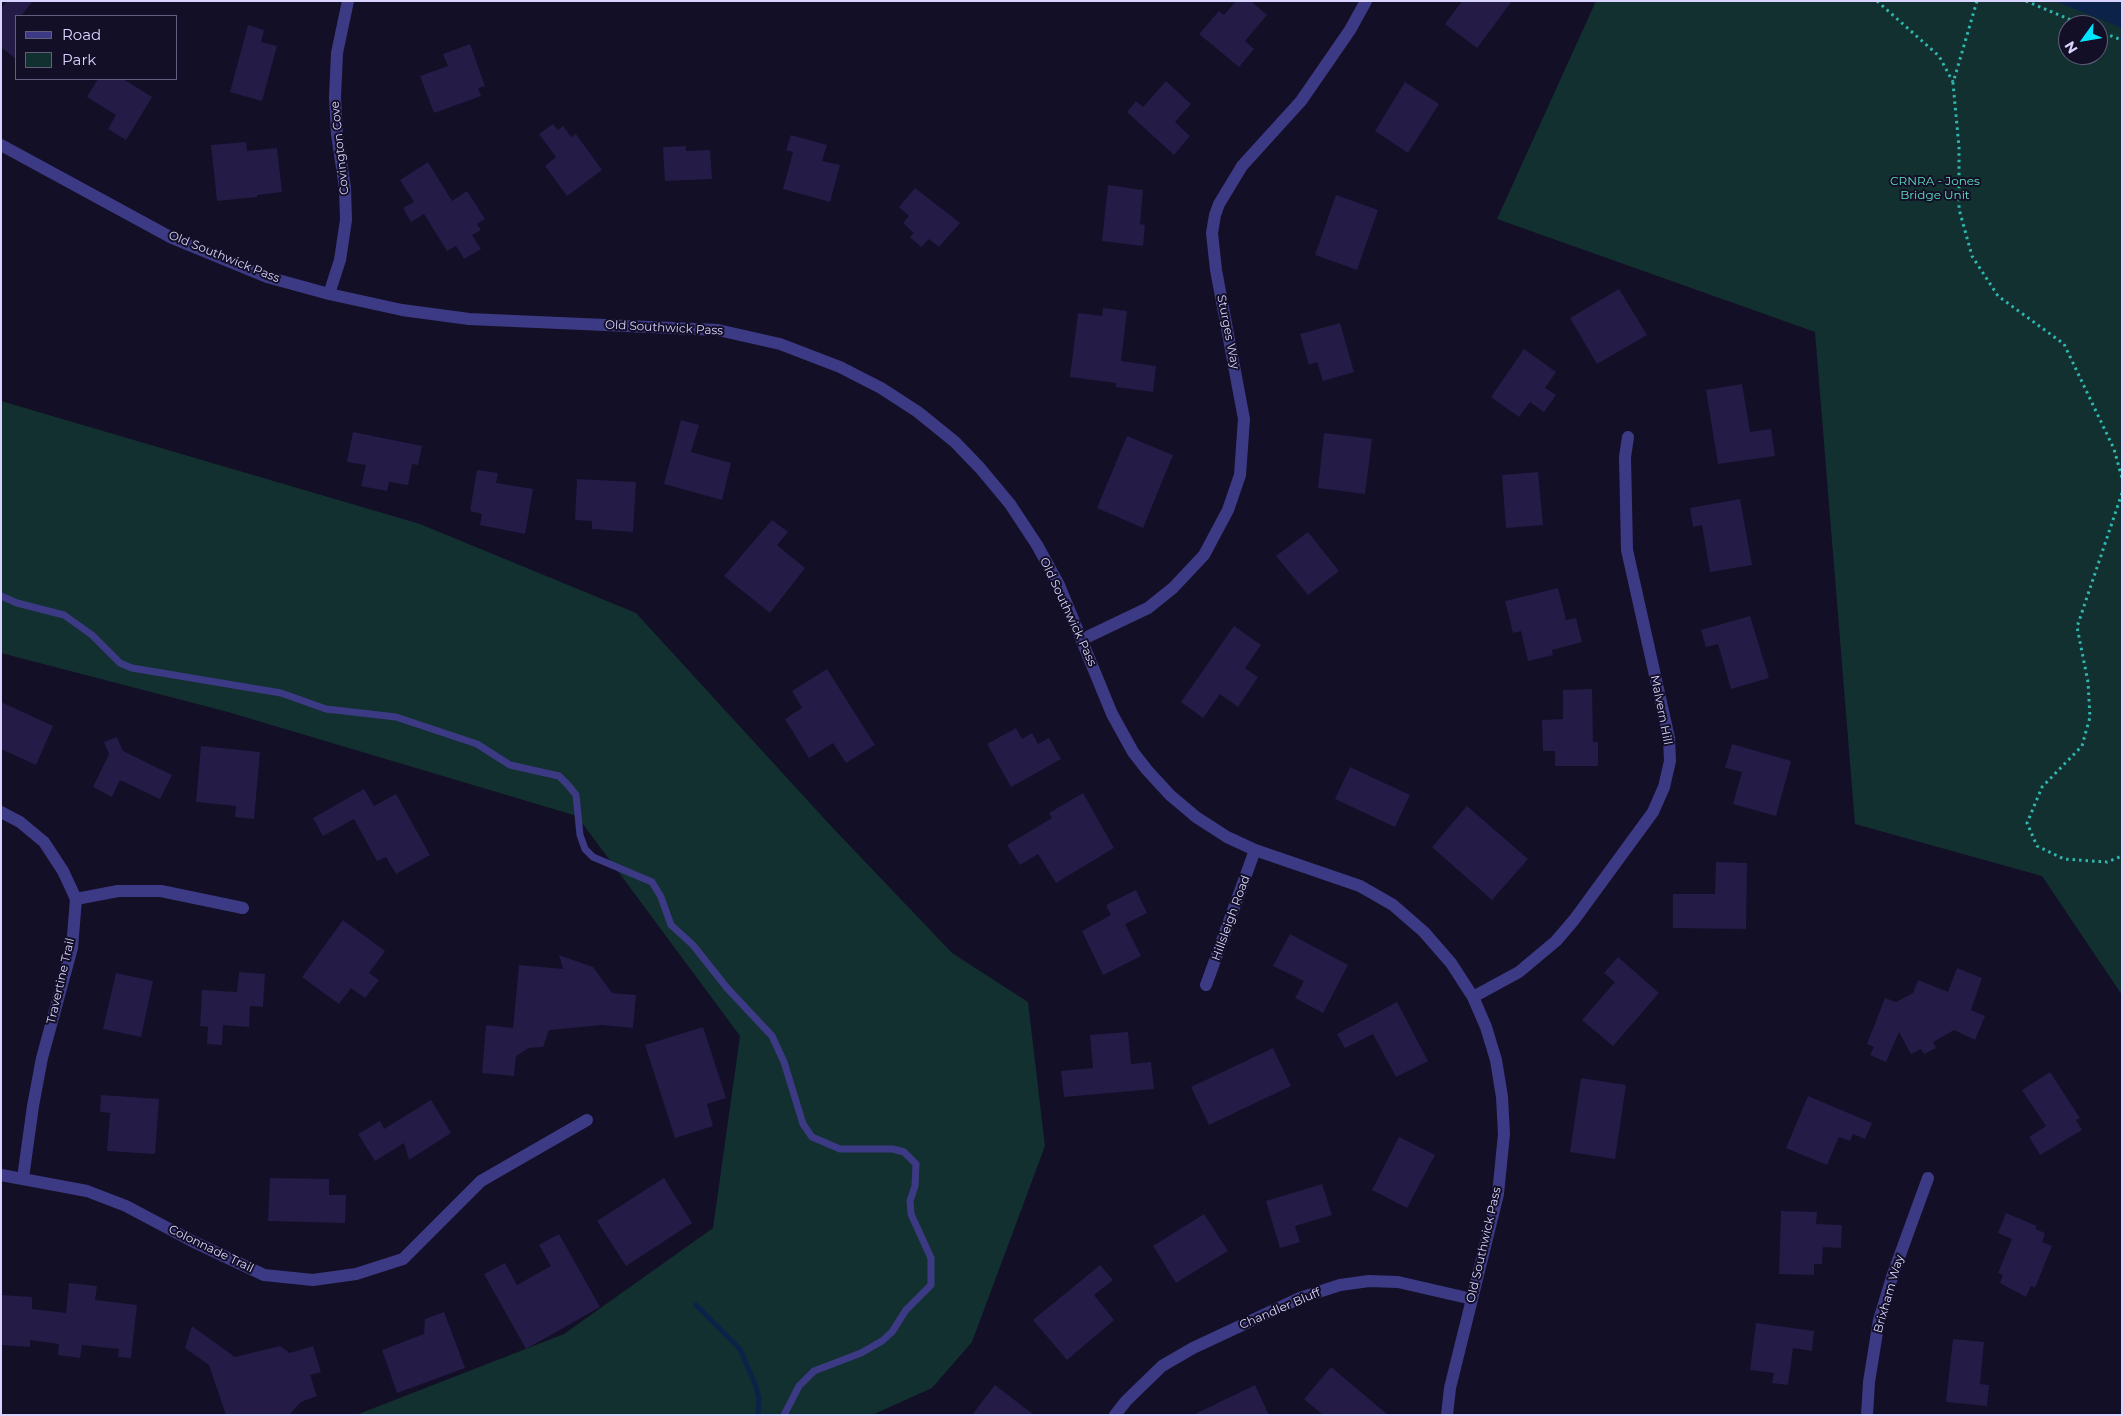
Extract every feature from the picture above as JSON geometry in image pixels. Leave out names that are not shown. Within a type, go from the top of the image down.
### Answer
[{"type":"street","name":"Covington Cove","points":[[329,294],[340,260],[346,220],[345,188],[337,134],[335,97],[338,53],[348,1]]},
{"type":"street","name":"Sturges Way","points":[[1083,640],[1148,608],[1173,588],[1204,555],[1228,510],[1240,476],[1244,419],[1216,270],[1212,234],[1215,215],[1219,204],[1242,166],[1301,102],[1350,30],[1366,1]]},
{"type":"street","name":"Old Southwick Pass","points":[[1,145],[172,238],[267,277],[329,294],[402,310],[469,319],[718,330],[780,344],[840,367],[881,388],[918,412],[955,442],[1010,504],[1037,545],[1059,585],[1112,714],[1133,752],[1146,770],[1170,795],[1196,817],[1227,837],[1255,850],[1360,886],[1393,905],[1424,932],[1451,963],[1473,997],[1486,1026],[1496,1060],[1502,1097],[1504,1134],[1498,1194],[1450,1388],[1447,1415]]},
{"type":"street","name":"Malvern Hill","points":[[1473,997],[1519,972],[1556,941],[1574,920],[1652,812],[1664,788],[1670,761],[1669,738],[1627,550],[1625,457],[1628,437]]},
{"type":"street","name":"Travertine Trail","points":[[1,812],[20,822],[44,842],[63,870],[76,899],[72,948],[40,1065],[23,1178]]},
{"type":"street","name":"Hillsleigh Road","points":[[1206,985],[1255,850]]},
{"type":"street","points":[[76,899],[118,891],[161,891],[243,908]]},
{"type":"street","name":"Colonnade Trail","points":[[1,1175],[87,1191],[126,1206],[194,1242],[264,1275],[313,1280],[356,1274],[403,1259],[481,1180],[588,1120]]},
{"type":"street","name":"Brixham Way","points":[[1867,1415],[1868,1382],[1879,1320],[1893,1274],[1928,1178]]},
{"type":"street","name":"Chandler Bluff","points":[[1115,1415],[1126,1400],[1162,1366],[1193,1348],[1300,1298],[1340,1285],[1369,1281],[1398,1282],[1472,1299]]},
{"type":"lane","points":[[1,596],[17,603],[64,615],[92,635],[120,663],[132,668],[272,692],[326,709],[396,717],[477,744],[510,765],[559,776],[568,785],[576,795],[580,835],[585,849],[593,857],[652,882],[661,897],[671,925],[693,946],[727,988],[772,1036],[784,1062],[803,1124],[812,1137],[840,1149],[893,1149],[904,1152],[916,1164],[915,1186],[910,1202],[911,1214],[931,1258],[931,1285],[906,1310],[892,1332],[882,1341],[861,1353],[814,1371],[799,1386],[784,1415]]},
{"type":"path","points":[[1877,1],[1938,56],[1953,83]]},
{"type":"path","points":[[1977,1],[1953,83],[1959,147],[1960,209],[1972,256],[1998,296],[2064,344],[2114,449],[2122,478]]},
{"type":"path","points":[[2026,1],[2058,15]]},
{"type":"path","points":[[2108,35],[2122,40]]},
{"type":"path","points":[[2122,493],[2078,627],[2088,682],[2090,717],[2082,746],[2042,787],[2028,823],[2037,846],[2064,859],[2106,862],[2122,856]]},
{"type":"green space","name":"CRNRA - Jones Bridge Unit","points":[[1596,1],[2122,1],[2122,995],[2042,876],[1855,824],[1815,332],[1497,219]]},
{"type":"green space","points":[[1,401],[420,524],[636,613],[831,826],[952,953],[1028,1002],[1045,1146],[972,1342],[932,1388],[872,1415],[356,1415],[564,1334],[713,1228],[740,1036],[577,816],[228,712],[1,653]]},
{"type":"water","points":[[2055,1],[2122,1],[2122,28],[2108,22],[2108,15],[2090,15]]},
{"type":"building","points":[[7,1],[33,1],[22,15],[15,15],[15,58],[1,47],[1,9]]},
{"type":"building","points":[[1236,1],[1251,1],[1267,15],[1245,41],[1254,49],[1239,67],[1199,34],[1219,11],[1224,15]]},
{"type":"building","points":[[1462,1],[1512,1],[1477,48],[1445,24]]},
{"type":"building","points":[[248,25],[264,30],[261,42],[277,46],[262,101],[230,92]]},
{"type":"building","points":[[470,44],[485,86],[478,88],[481,96],[434,113],[420,76],[448,66],[443,54]]},
{"type":"building","points":[[97,80],[125,80],[152,97],[126,140],[108,129],[116,115],[87,97]]},
{"type":"building","points":[[1166,81],[1191,104],[1175,122],[1190,136],[1174,155],[1127,112],[1136,101],[1143,107]]},
{"type":"building","points":[[1405,82],[1439,104],[1408,153],[1375,131]]},
{"type":"building","points":[[553,124],[558,130],[563,126],[571,137],[576,134],[602,170],[567,196],[545,166],[556,157],[539,134]]},
{"type":"building","points":[[791,135],[827,145],[822,161],[840,165],[830,202],[783,189],[793,152],[786,150]]},
{"type":"building","points":[[246,142],[247,151],[277,148],[282,192],[257,195],[257,197],[217,201],[211,145]]},
{"type":"building","points":[[686,146],[686,151],[710,150],[712,179],[665,181],[663,147]]},
{"type":"building","points":[[428,162],[452,201],[467,191],[485,219],[477,224],[481,230],[472,235],[481,249],[464,259],[456,246],[447,251],[424,214],[411,222],[403,208],[414,202],[400,180]]},
{"type":"building","points":[[1108,185],[1143,190],[1140,224],[1145,225],[1143,246],[1102,241]]},
{"type":"building","points":[[915,188],[960,223],[939,247],[929,239],[921,247],[910,237],[914,233],[903,223],[909,216],[899,207]]},
{"type":"building","points":[[1336,195],[1378,210],[1357,270],[1315,255]]},
{"type":"building","points":[[1619,289],[1647,335],[1597,364],[1570,318]]},
{"type":"building","points":[[1103,308],[1127,311],[1121,361],[1156,366],[1153,392],[1116,387],[1116,383],[1070,377],[1078,313],[1102,316]]},
{"type":"building","points":[[1340,323],[1354,372],[1323,381],[1317,362],[1309,365],[1300,334]]},
{"type":"building","points":[[1524,349],[1556,372],[1545,388],[1556,395],[1544,412],[1530,402],[1519,417],[1491,397]]},
{"type":"building","points":[[1742,384],[1750,432],[1771,429],[1775,456],[1718,464],[1706,390]]},
{"type":"building","points":[[681,420],[699,425],[691,452],[731,463],[722,500],[664,484]]},
{"type":"building","points":[[353,432],[422,446],[418,465],[412,464],[408,485],[389,482],[387,491],[361,486],[366,465],[347,462]]},
{"type":"building","points":[[1324,433],[1372,439],[1365,494],[1318,488]]},
{"type":"building","points":[[1127,436],[1173,455],[1143,528],[1097,508]]},
{"type":"building","points":[[477,470],[498,473],[496,483],[533,489],[525,534],[480,525],[482,514],[470,511]]},
{"type":"building","points":[[1538,472],[1543,525],[1506,528],[1502,475]]},
{"type":"building","points":[[577,479],[636,482],[633,532],[592,529],[592,521],[575,520]]},
{"type":"building","points":[[1740,499],[1752,565],[1710,572],[1702,525],[1693,527],[1690,508]]},
{"type":"building","points":[[772,520],[788,532],[777,545],[805,568],[770,613],[724,576]]},
{"type":"building","points":[[1308,532],[1339,571],[1308,595],[1276,556]]},
{"type":"building","points":[[1558,588],[1566,620],[1576,618],[1582,642],[1552,650],[1553,655],[1528,661],[1521,631],[1513,633],[1505,601]]},
{"type":"building","points":[[1750,616],[1769,678],[1731,689],[1718,644],[1706,647],[1701,630]]},
{"type":"building","points":[[1234,626],[1261,645],[1245,668],[1258,677],[1238,707],[1220,694],[1203,718],[1181,702]]},
{"type":"building","points":[[827,669],[875,745],[846,763],[833,743],[809,758],[785,719],[802,708],[792,691]]},
{"type":"building","points":[[1592,689],[1593,742],[1598,742],[1598,766],[1555,766],[1555,751],[1543,751],[1542,720],[1563,719],[1563,690]]},
{"type":"building","points":[[1,702],[53,726],[36,765],[1,749]]},
{"type":"building","points":[[1016,728],[1022,739],[1032,733],[1038,744],[1049,738],[1061,759],[1011,787],[987,744]]},
{"type":"building","points":[[117,737],[123,751],[172,775],[160,799],[120,780],[112,797],[93,787],[109,754],[104,742]]},
{"type":"building","points":[[1732,744],[1791,761],[1776,816],[1733,804],[1742,772],[1725,768]]},
{"type":"building","points":[[201,746],[260,752],[254,819],[235,817],[236,806],[196,802]]},
{"type":"building","points":[[1350,767],[1410,795],[1395,827],[1335,799]]},
{"type":"building","points":[[364,789],[374,806],[396,794],[430,855],[396,874],[386,857],[377,861],[354,819],[323,836],[313,818]]},
{"type":"building","points":[[1083,793],[1114,848],[1056,883],[1038,854],[1020,865],[1007,845],[1052,818],[1049,813]]},
{"type":"building","points":[[1467,806],[1528,859],[1492,900],[1432,847]]},
{"type":"building","points":[[1716,862],[1747,863],[1746,929],[1673,928],[1673,894],[1715,894]]},
{"type":"building","points":[[1136,890],[1147,913],[1125,924],[1141,956],[1103,975],[1082,931],[1111,915],[1106,905]]},
{"type":"building","points":[[343,920],[385,951],[369,973],[379,980],[365,998],[351,988],[339,1004],[302,977]]},
{"type":"building","points":[[1290,934],[1348,965],[1323,1013],[1295,998],[1304,981],[1273,966]]},
{"type":"building","points":[[559,955],[593,967],[612,993],[636,995],[633,1028],[602,1025],[549,1030],[543,1047],[529,1048],[516,1056],[514,1076],[482,1073],[486,1025],[513,1028],[519,965],[563,969]]},
{"type":"building","points":[[1618,957],[1659,993],[1613,1046],[1582,1020],[1615,982],[1604,973]]},
{"type":"building","points":[[1957,968],[1982,978],[1971,1010],[1985,1016],[1975,1040],[1954,1030],[1933,1042],[1936,1048],[1924,1054],[1921,1049],[1911,1054],[1899,1032],[1886,1062],[1870,1055],[1874,1047],[1867,1044],[1885,998],[1896,1002],[1913,993],[1918,980],[1948,992]]},
{"type":"building","points":[[239,972],[265,974],[263,1007],[250,1006],[249,1027],[223,1025],[222,1045],[207,1044],[208,1027],[200,1026],[202,990],[237,992]]},
{"type":"building","points":[[116,973],[153,981],[141,1037],[103,1029]]},
{"type":"building","points":[[1397,1002],[1428,1061],[1396,1077],[1373,1034],[1345,1048],[1337,1034]]},
{"type":"building","points":[[703,1027],[726,1098],[707,1104],[713,1126],[675,1138],[645,1045]]},
{"type":"building","points":[[1128,1032],[1131,1064],[1151,1062],[1154,1089],[1064,1097],[1061,1071],[1093,1068],[1090,1035]]},
{"type":"building","points":[[1273,1048],[1291,1086],[1209,1125],[1191,1087]]},
{"type":"building","points":[[2050,1072],[2080,1118],[2076,1120],[2082,1130],[2040,1155],[2029,1137],[2046,1126],[2022,1090]]},
{"type":"building","points":[[1581,1078],[1626,1085],[1615,1159],[1570,1152]]},
{"type":"building","points":[[101,1095],[159,1099],[155,1154],[107,1151],[110,1113],[100,1112]]},
{"type":"building","points":[[1808,1096],[1872,1123],[1865,1139],[1853,1134],[1850,1141],[1839,1137],[1827,1165],[1786,1148]]},
{"type":"building","points":[[431,1100],[451,1133],[409,1160],[404,1143],[375,1161],[358,1134],[380,1121],[384,1129]]},
{"type":"building","points":[[1399,1137],[1435,1155],[1407,1208],[1372,1190]]},
{"type":"building","points":[[270,1178],[329,1179],[329,1195],[346,1195],[345,1223],[268,1221]]},
{"type":"building","points":[[664,1178],[692,1223],[626,1266],[597,1221]]},
{"type":"building","points":[[1322,1184],[1332,1215],[1295,1226],[1300,1242],[1280,1248],[1266,1201]]},
{"type":"building","points":[[1781,1211],[1817,1212],[1816,1224],[1842,1225],[1841,1248],[1823,1247],[1822,1264],[1814,1264],[1814,1275],[1779,1274]]},
{"type":"building","points":[[2006,1213],[2037,1226],[2035,1229],[2045,1233],[2042,1242],[2052,1246],[2035,1288],[2031,1286],[2026,1297],[2000,1283],[2003,1275],[1998,1273],[2012,1239],[1998,1233]]},
{"type":"building","points":[[1204,1214],[1228,1251],[1176,1283],[1153,1246]]},
{"type":"building","points":[[559,1234],[600,1307],[526,1349],[484,1274],[505,1263],[517,1285],[551,1266],[539,1245]]},
{"type":"building","points":[[1100,1265],[1113,1280],[1094,1295],[1114,1320],[1067,1360],[1033,1320]]},
{"type":"building","points":[[69,1283],[97,1286],[95,1300],[137,1305],[131,1358],[118,1357],[119,1349],[82,1345],[80,1358],[58,1355],[59,1344],[30,1340],[30,1347],[1,1345],[1,1295],[32,1297],[32,1309],[66,1313]]},
{"type":"building","points":[[444,1312],[465,1368],[397,1393],[382,1350],[424,1334],[425,1319]]},
{"type":"building","points":[[1756,1323],[1814,1331],[1812,1351],[1793,1348],[1788,1385],[1772,1383],[1774,1373],[1750,1370]]},
{"type":"building","points":[[192,1326],[235,1357],[280,1346],[290,1353],[313,1346],[321,1372],[310,1375],[317,1396],[301,1402],[289,1415],[226,1415],[209,1365],[185,1348]]},
{"type":"building","points":[[1953,1339],[1984,1342],[1980,1384],[1989,1385],[1987,1406],[1946,1402]]},
{"type":"building","points":[[1331,1367],[1388,1415],[1323,1415],[1304,1399]]},
{"type":"building","points":[[995,1385],[1034,1415],[972,1415]]},
{"type":"building","points":[[1255,1385],[1269,1415],[1193,1415]]},
{"type":"waterway","points":[[696,1305],[740,1349],[759,1398],[758,1415]]}]
